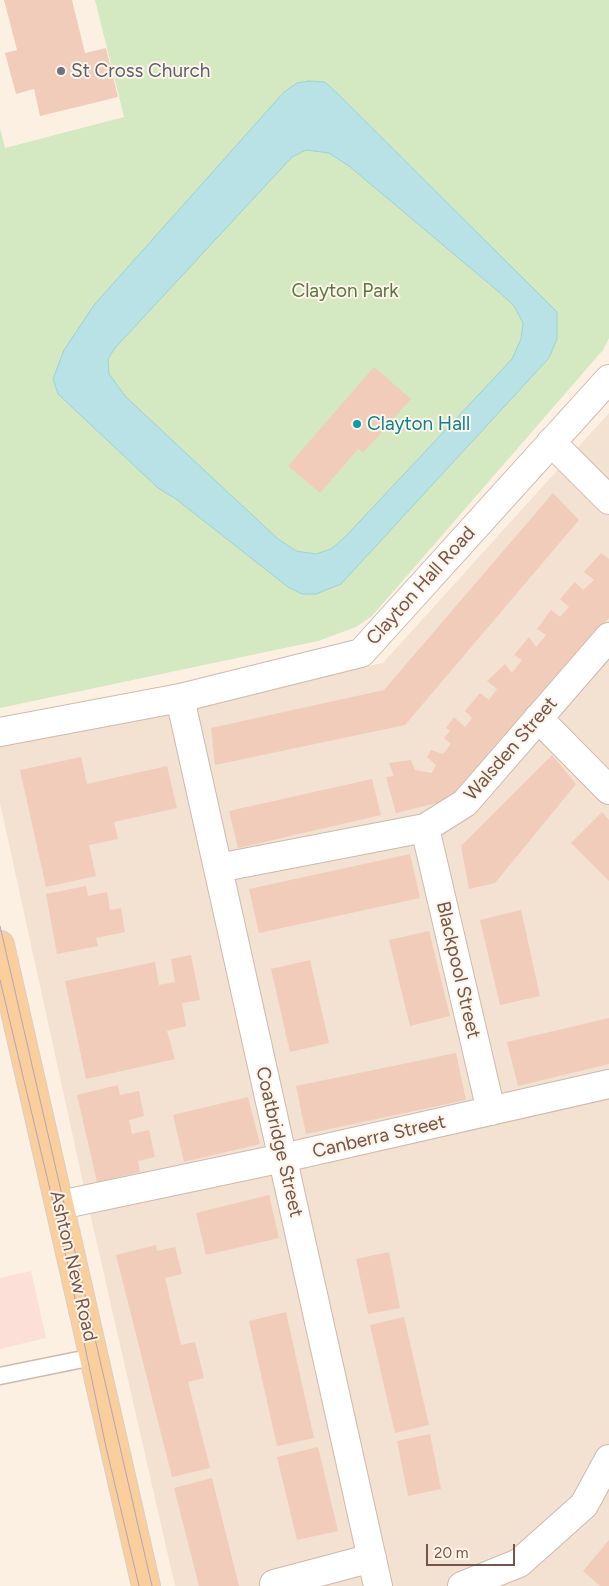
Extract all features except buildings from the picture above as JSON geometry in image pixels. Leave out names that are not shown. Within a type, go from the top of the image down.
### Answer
[{"type":"main road","name":"Ashton New Road","points":[[0,945],[146,1586]]},
{"type":"street","name":"Clayton Hall Road","points":[[0,732],[180,698],[361,653],[609,379]]},
{"type":"street","points":[[551,442],[609,500]]},
{"type":"street","name":"Walsden Street","points":[[218,868],[425,828],[465,802],[609,638]]},
{"type":"street","name":"Coatbridge Street","points":[[180,698],[378,1586]]},
{"type":"street","points":[[538,718],[609,790]]},
{"type":"street","name":"Blackpool Street","points":[[425,828],[491,1111]]},
{"type":"street","name":"Canberra Street","points":[[60,1205],[283,1158],[609,1084]]},
{"type":"street","points":[[462,1586],[519,1563],[584,1505],[609,1459]]},
{"type":"street","points":[[274,1584],[372,1558]]},
{"type":"lane","points":[[0,1376],[93,1357]]},
{"type":"shaded area","points":[[609,413],[609,1586],[175,1586],[82,1178],[0,803],[0,743],[383,663]]},
{"type":"shaded area","points":[[31,1271],[46,1338],[0,1349],[0,1278]]},
{"type":"green space","name":"Clayton Park","points":[[95,0],[609,0],[609,338],[603,350],[372,616],[356,627],[318,641],[0,708],[0,128],[5,148],[124,117]]},
{"type":"water","points":[[309,81],[325,82],[557,312],[557,339],[549,358],[341,584],[316,594],[302,594],[288,587],[176,499],[158,488],[58,394],[53,379],[64,350],[94,305],[284,92],[297,83]],"holes":[[[306,150],[329,153],[349,166],[499,292],[514,306],[523,323],[521,339],[512,359],[345,537],[331,549],[316,554],[296,551],[278,539],[126,397],[109,374],[108,359],[115,348],[292,157]]]},
{"type":"tram line","points":[[0,926],[152,1586]]},
{"type":"tram line","points":[[0,980],[67,1261],[106,1447],[139,1586]]},
{"type":"place","name":"St Cross Church","points":[[61,71]]},
{"type":"place","name":"Clayton Hall","points":[[357,424]]}]
